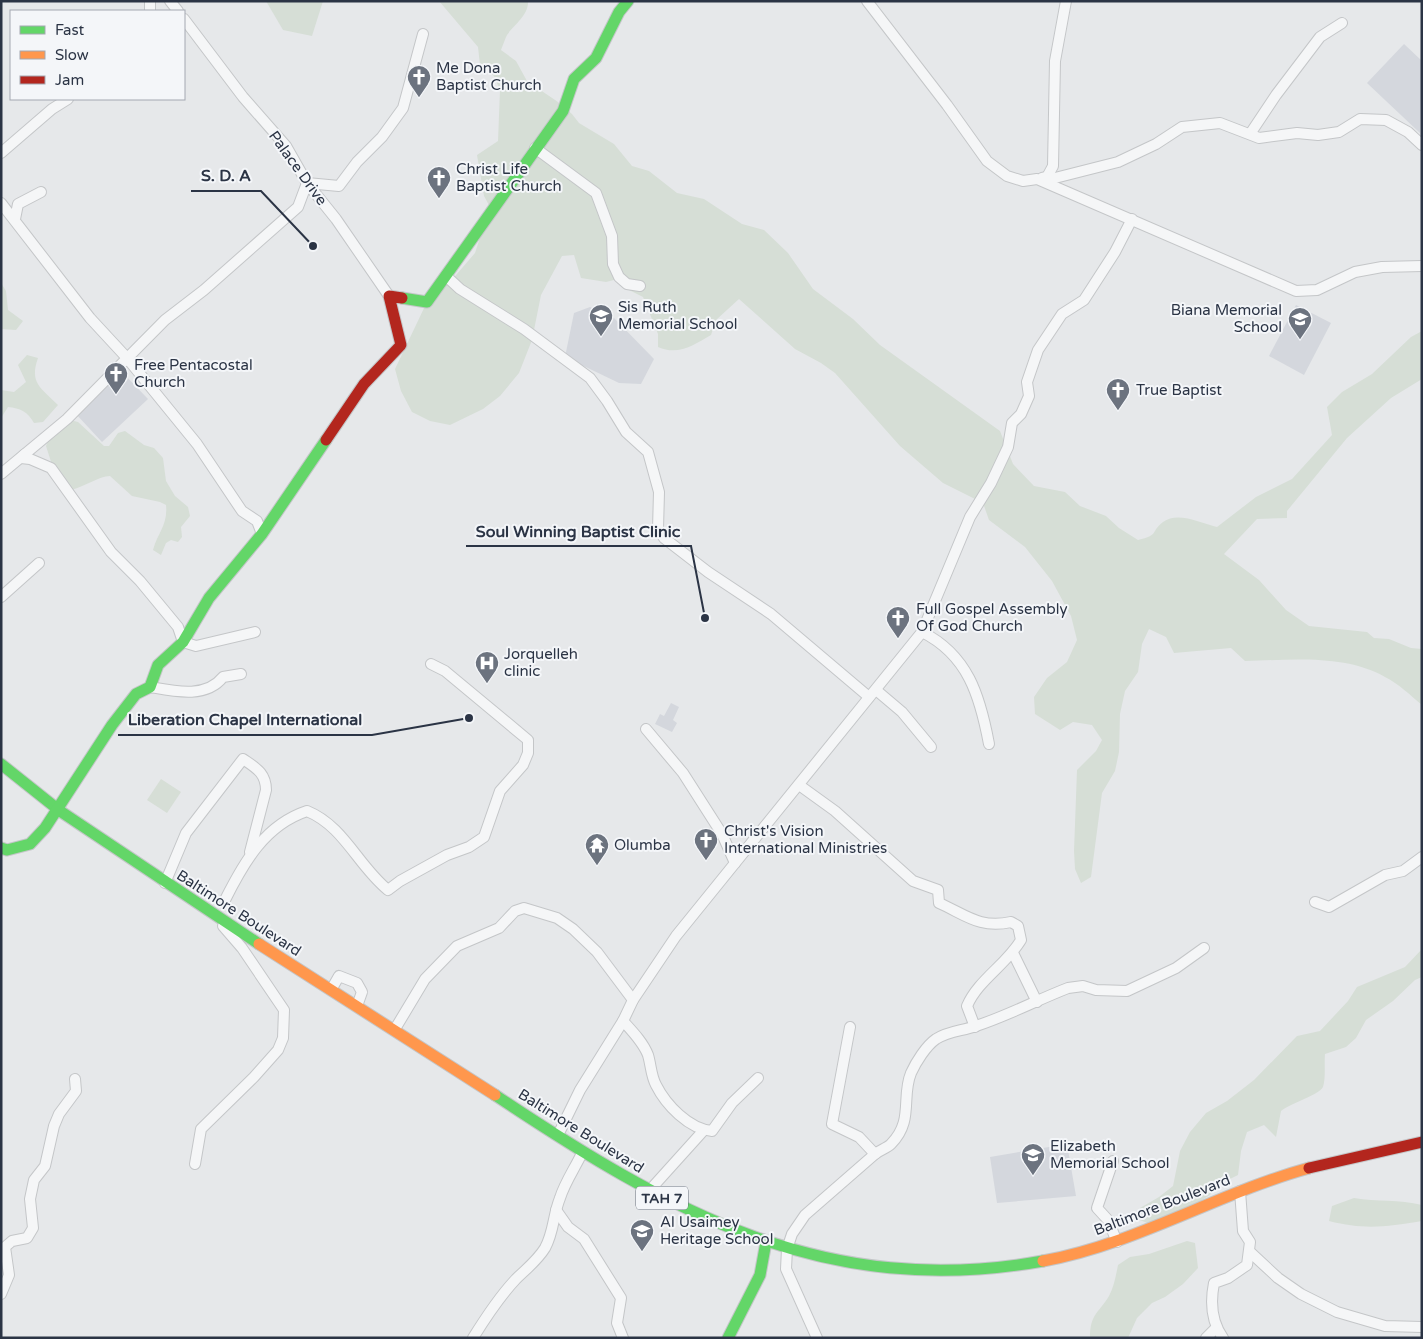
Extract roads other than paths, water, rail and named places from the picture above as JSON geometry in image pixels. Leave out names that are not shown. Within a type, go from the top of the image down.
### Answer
[{"type":"main road","points":[[1,848],[6,850],[30,844],[46,828],[57,807],[112,726],[136,694],[150,687],[158,665],[183,642],[209,598],[262,534],[364,384],[401,345],[389,296],[427,302],[535,148],[564,111],[574,79],[596,58],[619,12],[628,1]]},
{"type":"main road","name":"Baltimore Boulevard","points":[[1,764],[57,807],[165,883],[395,1029],[558,1135],[582,1153],[649,1191],[716,1224],[787,1249],[851,1263],[916,1270],[1002,1267],[1057,1258],[1117,1242],[1240,1191],[1355,1154],[1422,1142]]},
{"type":"main road","points":[[728,1338],[760,1275],[766,1242]]},
{"type":"street","points":[[867,1],[947,105],[987,161],[1007,176],[1023,181],[1042,178],[1051,179],[1118,162],[1156,144],[1182,127],[1220,123],[1259,138],[1297,133],[1318,135],[1339,132],[1360,119],[1386,120],[1408,132],[1422,145]]},
{"type":"street","points":[[1042,178],[1053,166],[1056,60],[1066,1]]},
{"type":"street","name":"Palace Drive","points":[[185,20],[242,97],[286,146],[307,183],[341,227],[389,296]]},
{"type":"street","points":[[1250,134],[1276,95],[1320,37],[1342,23]]},
{"type":"street","points":[[255,632],[196,646],[183,642],[178,627],[140,581],[111,552],[51,468],[21,458],[85,403],[165,320],[204,290],[298,207],[307,183],[339,186],[357,162],[382,138],[403,108],[423,34]]},
{"type":"street","points":[[1,154],[67,100]]},
{"type":"street","points":[[535,148],[596,193],[612,236],[613,264],[619,277],[628,284],[640,286]]},
{"type":"street","points":[[1042,178],[1201,252],[1296,291],[1317,290],[1355,272],[1382,267],[1422,266]]},
{"type":"street","points":[[15,219],[18,204],[41,192]]},
{"type":"street","points":[[1,203],[90,318],[127,358],[197,444],[242,511],[257,521],[262,534]]},
{"type":"street","points":[[558,1135],[580,1090],[623,1021],[633,1000],[676,936],[922,632],[970,516],[991,483],[1008,447],[1012,423],[1022,414],[1029,396],[1027,382],[1038,350],[1062,314],[1084,300],[1115,252],[1132,219]]},
{"type":"street","points":[[446,276],[460,289],[524,329],[590,378],[626,432],[648,452],[658,492],[658,529],[664,538],[708,572],[771,614],[872,694],[902,712],[931,747]]},
{"type":"street","points":[[1,474],[42,441]]},
{"type":"street","points":[[1,597],[39,563]]},
{"type":"street","points":[[922,632],[938,640],[958,657],[975,690],[989,744]]},
{"type":"street","points":[[249,855],[277,826],[291,817],[307,811],[330,823],[364,867],[388,890],[400,881],[447,855],[469,847],[484,836],[500,791],[523,765],[528,753],[528,740],[445,671],[432,664]]},
{"type":"street","points":[[150,687],[185,693],[216,684],[222,677],[241,674]]},
{"type":"street","points":[[646,729],[683,773],[722,834],[735,863]]},
{"type":"street","points":[[165,883],[186,833],[243,759],[260,771],[266,780],[264,799],[249,855],[226,900]]},
{"type":"street","points":[[799,785],[835,812],[914,881],[938,890],[939,903],[968,918],[995,925],[1011,922],[1018,926],[1021,940],[1013,953],[972,995],[967,1006],[975,1026]]},
{"type":"street","points":[[1314,902],[1329,907],[1385,875],[1403,871],[1422,857]]},
{"type":"street","points":[[395,1029],[426,979],[457,946],[499,928],[515,911],[524,908],[557,918],[573,929],[597,952],[633,1000]]},
{"type":"street","points":[[195,1164],[201,1129],[278,1050],[284,1038],[284,1010],[242,948],[213,914]]},
{"type":"street","points":[[818,1338],[786,1269],[787,1249],[792,1234],[805,1215],[882,1148],[890,1146],[902,1127],[906,1116],[907,1085],[912,1072],[934,1040],[950,1032],[975,1026],[1037,1002],[1068,988],[1083,986],[1096,990],[1127,991],[1157,978],[1187,961],[1204,948]]},
{"type":"street","points":[[1013,953],[1037,1002]]},
{"type":"street","points":[[331,990],[339,976],[358,983],[362,992],[357,1006]]},
{"type":"street","points":[[623,1021],[634,1033],[648,1054],[656,1085],[668,1103],[693,1125],[704,1130],[712,1131],[732,1103],[758,1078]]},
{"type":"street","points":[[850,1027],[832,1124],[859,1137],[875,1154]]},
{"type":"street","points":[[1,1294],[9,1275],[5,1246],[12,1241],[27,1238],[33,1228],[30,1199],[34,1180],[45,1166],[54,1126],[59,1114],[76,1091],[75,1079]]},
{"type":"street","points":[[649,1191],[704,1130]]},
{"type":"street","points":[[473,1338],[489,1312],[517,1278],[533,1264],[545,1248],[554,1229],[560,1196],[582,1153]]},
{"type":"street","points":[[1113,1161],[1097,1208],[1108,1220],[1117,1242]]},
{"type":"street","points":[[1223,1338],[1216,1328],[1211,1301],[1214,1283],[1228,1278],[1247,1265],[1250,1252],[1250,1242],[1243,1231],[1240,1191]]},
{"type":"street","points":[[556,1210],[568,1227],[584,1239],[621,1298],[617,1323],[623,1338]]},
{"type":"street","points":[[1250,1252],[1301,1294],[1337,1312],[1385,1326],[1422,1327]]},
{"type":"street","points":[[1206,1338],[1216,1328]]},
{"type":"place","name":"Me Dona Baptist Church","points":[[419,98]]},
{"type":"place","name":"Christ Life Baptist Church","points":[[439,199]]},
{"type":"place","name":"S. D. A","points":[[313,246]]},
{"type":"place","name":"Sis Ruth Memorial School","points":[[601,337]]},
{"type":"place","name":"Biana Memorial School","points":[[1300,340]]},
{"type":"place","name":"Free Pentacostal Church","points":[[116,395]]},
{"type":"place","name":"True Baptist","points":[[1118,411]]},
{"type":"place","name":"Soul Winning Baptist Clinic","points":[[705,618]]},
{"type":"place","name":"Full Gospel Assembly Of God Church","points":[[898,639]]},
{"type":"place","name":"Jorquelleh clinic","points":[[487,684]]},
{"type":"place","name":"Liberation Chapel International","points":[[469,718]]},
{"type":"place","name":"Christ's Vision International Ministries","points":[[706,861]]},
{"type":"place","name":"Olumba","points":[[597,866]]},
{"type":"place","name":"Elizabeth Memorial School","points":[[1033,1176]]},
{"type":"place","name":"Al Usaimey Heritage School","points":[[642,1252]]}]
